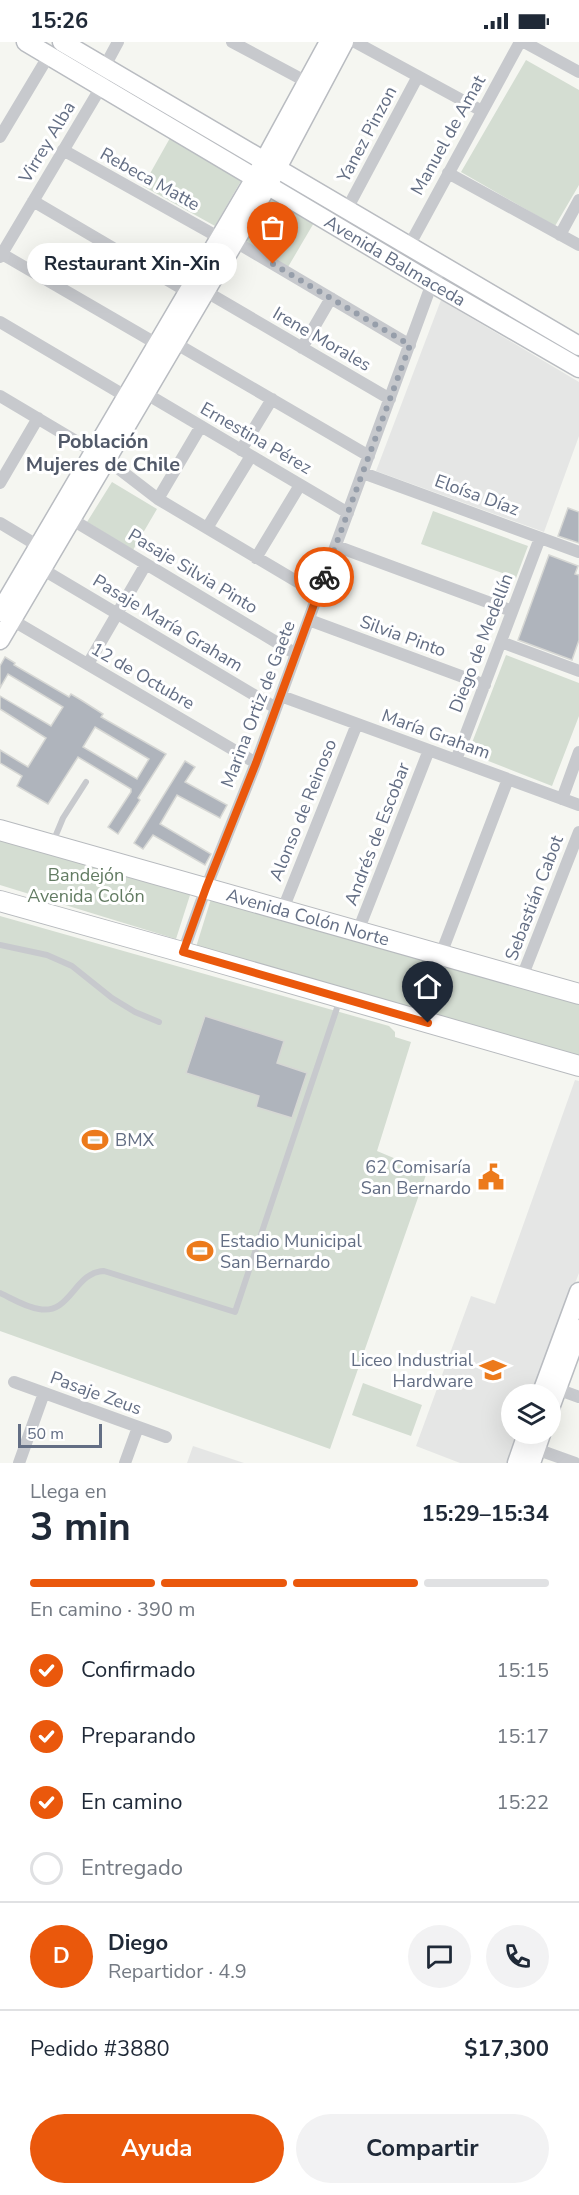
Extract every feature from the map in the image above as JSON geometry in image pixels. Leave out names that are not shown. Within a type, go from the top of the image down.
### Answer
[{"type":"main road","name":"Avenida Colón Norte","points":[[0,830],[579,994]]},
{"type":"main road","points":[[0,902],[579,1066]]},
{"type":"street","name":"Avenida Balmaceda","points":[[26,42],[579,368]]},
{"type":"street","name":"Avenida Balmaceda","points":[[62,42],[579,346]]},
{"type":"street","name":"Virrey Alba","points":[[1,255],[101,87],[105,66],[118,42]]},
{"type":"street","points":[[271,164],[307,82],[329,42]]},
{"type":"street","points":[[0,640],[8,605],[71,519],[126,397],[166,343],[344,42]]},
{"type":"street","points":[[355,42],[482,111]]},
{"type":"street","name":"Manuel de Amat","points":[[409,246],[520,42]]},
{"type":"street","points":[[524,42],[579,72]]},
{"type":"street","points":[[236,43],[307,82]]},
{"type":"street","points":[[0,137],[49,55]]},
{"type":"street","name":"Yanez Pinzon","points":[[347,209],[418,76]]},
{"type":"street","name":"Rebeca Matte","points":[[63,150],[331,298],[410,345]]},
{"type":"street","points":[[448,173],[579,245]]},
{"type":"street","points":[[560,235],[579,200]]},
{"type":"street","name":"Irene Morales","points":[[33,201],[302,348],[390,399]]},
{"type":"street","points":[[1,255],[272,399],[369,456]]},
{"type":"street","name":"Marina Ortiz de Gaete","points":[[183,952],[297,654],[432,283],[443,266]]},
{"type":"street","points":[[302,348],[331,298]]},
{"type":"street","points":[[0,322],[126,397]]},
{"type":"street","points":[[44,556],[100,455],[145,393],[166,343]]},
{"type":"street","name":"Ernestina Pérez","points":[[145,393],[348,513]]},
{"type":"street","points":[[0,396],[100,455],[158,499],[318,594]]},
{"type":"street","points":[[207,528],[272,399]]},
{"type":"street","points":[[0,483],[38,418]]},
{"type":"street","points":[[158,499],[201,426]]},
{"type":"street","name":"Eloísa Díaz","points":[[363,473],[579,552]]},
{"type":"street","points":[[256,558],[300,484]]},
{"type":"street","name":"Pasaje Silvia Pinto","points":[[71,519],[297,654]]},
{"type":"street","points":[[0,523],[44,556]]},
{"type":"street","name":"Diego de Medellín","points":[[456,760],[540,538]]},
{"type":"street","points":[[336,546],[512,611]]},
{"type":"street","name":"Pasaje María Graham","points":[[44,556],[117,614],[276,708]]},
{"type":"street","points":[[88,664],[146,564]]},
{"type":"street","name":"12 de Octubre","points":[[8,605],[88,664],[256,763]]},
{"type":"street","name":"Silvia Pinto","points":[[309,620],[485,685]]},
{"type":"street","points":[[501,642],[579,670]]},
{"type":"street","name":"María Graham","points":[[281,696],[579,805]]},
{"type":"street","name":"Alonso de Reinoso","points":[[283,909],[357,724]]},
{"type":"street","name":"Andrés de Escobar","points":[[358,931],[429,750]]},
{"type":"street","points":[[562,799],[579,752]]},
{"type":"street","points":[[441,954],[508,779]]},
{"type":"street","name":"Sebastián Cabot","points":[[522,977],[579,832]]},
{"type":"street","points":[[551,1384],[579,1292]]},
{"type":"street","points":[[553,1384],[578,1337]]},
{"type":"street","name":"Pasaje Zeus","points":[[14,1382],[166,1437]]},
{"type":"street","points":[[19,1463],[44,1393]]},
{"type":"street","points":[[561,1394],[579,1397]]},
{"type":"street","points":[[125,1463],[138,1427]]},
{"type":"street","points":[[517,1463],[534,1445],[575,1463]]},
{"type":"lane","points":[[52,845],[63,818],[86,782]]},
{"type":"lane","points":[[0,945],[47,955],[72,966],[112,998],[135,1012],[159,1022]]},
{"type":"lane","points":[[0,1293],[41,1310],[53,1309],[66,1301],[82,1280],[90,1274],[104,1271],[235,1312],[341,998]]},
{"type":"shaded area","points":[[441,300],[579,382],[579,436],[544,532],[376,471]]},
{"type":"shaded area","points":[[575,1080],[579,1081],[579,1273],[537,1384],[501,1384],[501,1444],[514,1444],[507,1463],[460,1463],[416,1446],[471,1296],[495,1304]]},
{"type":"shaded area","points":[[193,1446],[244,1463],[187,1463]]},
{"type":"green space","points":[[526,60],[579,90],[579,185],[555,226],[461,172]]},
{"type":"green space","points":[[170,138],[242,179],[215,226],[143,186]]},
{"type":"green space","points":[[267,196],[315,221],[288,267],[242,240]]},
{"type":"green space","points":[[112,482],[157,509],[133,550],[87,522]]},
{"type":"green space","points":[[433,511],[528,546],[516,578],[421,544]]},
{"type":"green space","points":[[506,655],[579,683],[579,716],[552,786],[468,753]]},
{"type":"green space","name":"Bandejón Avenida Colón","points":[[0,834],[191,892],[176,939],[0,885]]},
{"type":"green space","points":[[211,899],[579,999],[579,1059],[196,947]]},
{"type":"green space","name":"Estadio Municipal San Bernardo","points":[[0,916],[389,1026],[395,1032],[395,1037],[411,1042],[377,1151],[427,1172],[330,1449],[0,1331]]},
{"type":"green space","points":[[363,1383],[422,1405],[411,1436],[352,1415]]},
{"type":"building","points":[[568,508],[579,512],[579,543],[558,536]]},
{"type":"building","points":[[549,555],[578,566],[575,574],[579,575],[579,640],[572,660],[518,640]]},
{"type":"building","points":[[5,657],[15,663],[14,665],[69,697],[71,694],[81,700],[103,714],[101,717],[166,754],[118,834],[108,827],[131,789],[78,757],[48,804],[17,786],[22,776],[0,763],[0,750],[28,767],[46,738],[0,709],[0,696],[51,726],[63,707],[8,674],[0,688],[0,666]],"holes":[[[95,727],[149,759],[137,779],[83,747]]]},
{"type":"building","points":[[185,761],[195,767],[185,782],[227,805],[220,818],[177,795],[160,824],[211,854],[205,865],[153,835],[143,849],[134,843]]},
{"type":"building","points":[[205,1016],[284,1041],[277,1063],[307,1073],[292,1118],[256,1107],[259,1096],[186,1073]]},
{"type":"way so far","points":[[273,264],[410,345],[324,577]]},
{"type":"place","name":"Restaurant Xin-Xin","points":[[273,264]]},
{"type":"place","name":"BMX","points":[[95,1140]]},
{"type":"place","name":"62 Comisaría San Bernardo","points":[[491,1177]]},
{"type":"place","name":"Estadio Municipal San Bernardo","points":[[200,1251]]},
{"type":"place","name":"Liceo Industrial Hardware","points":[[493,1370]]},
{"type":"district","name":"Población Mujeres de Chile","points":[[103,452]]},
{"type":"route","points":[[324,577],[256,763],[183,952],[428,1023]]}]
